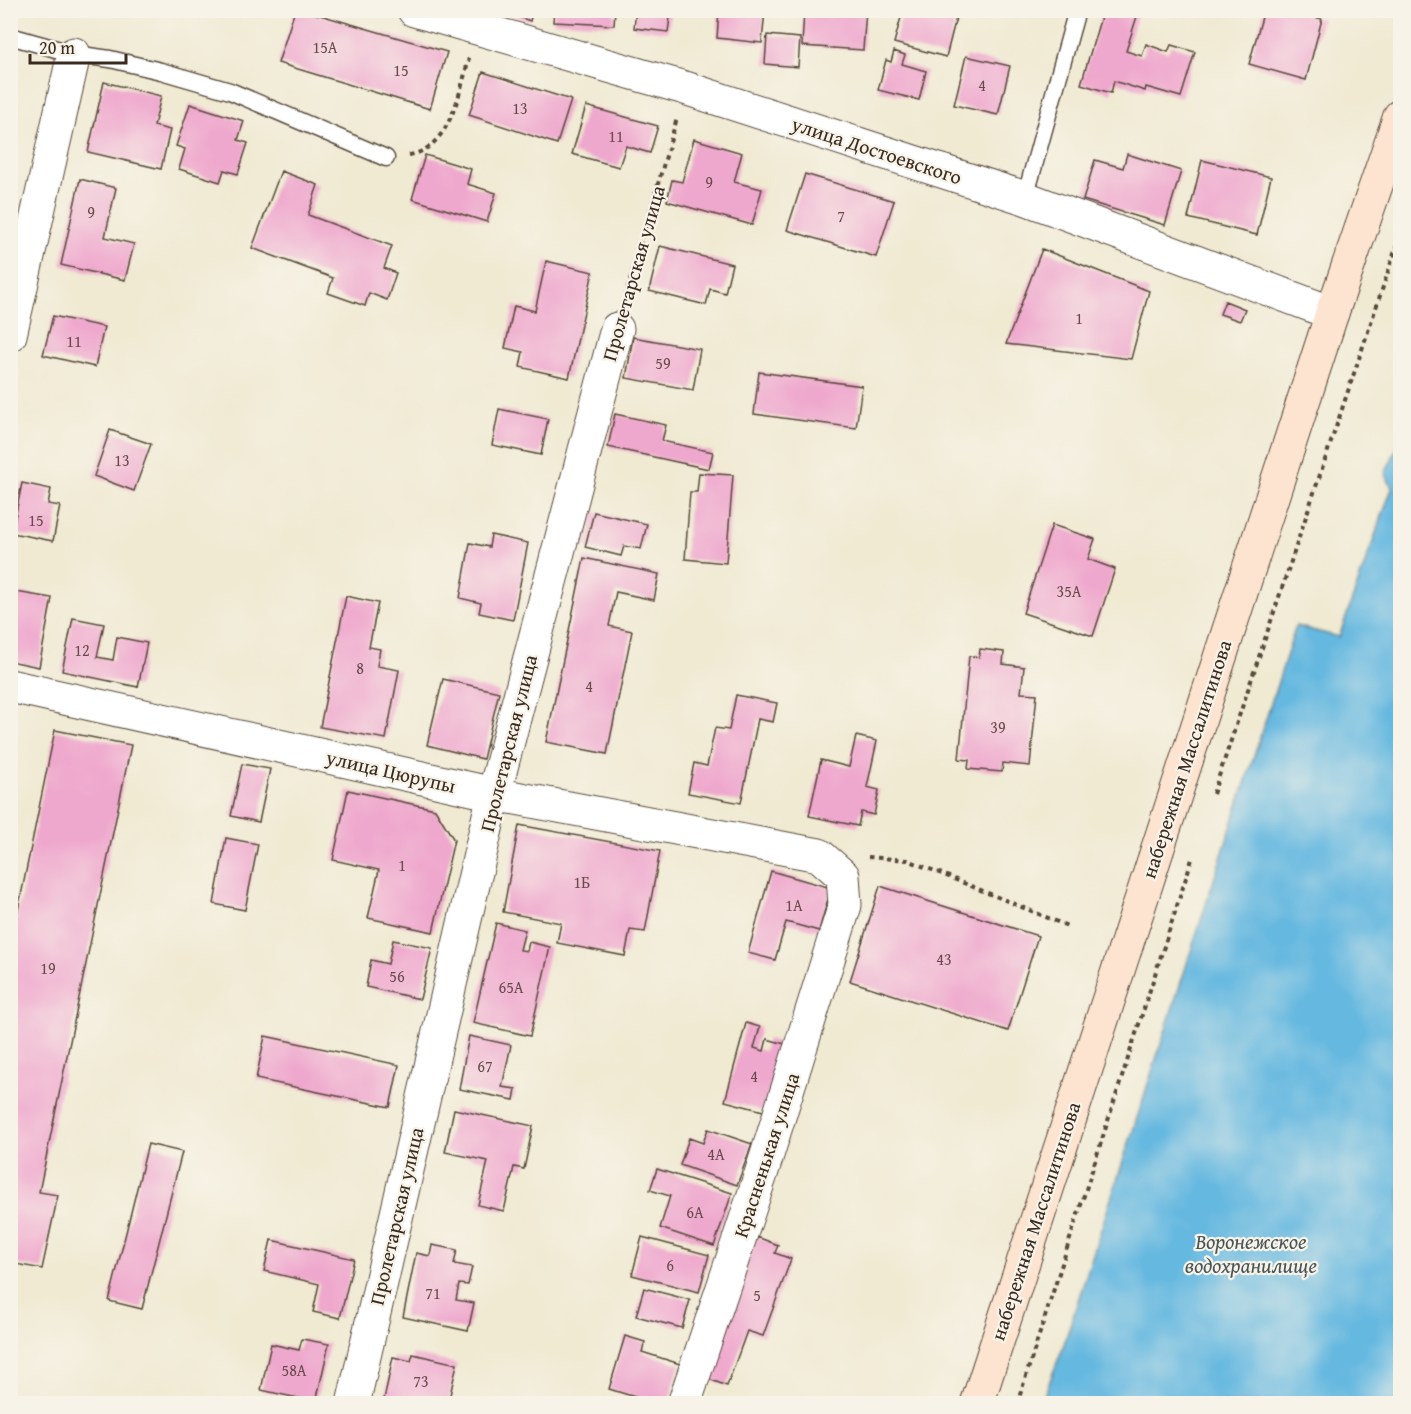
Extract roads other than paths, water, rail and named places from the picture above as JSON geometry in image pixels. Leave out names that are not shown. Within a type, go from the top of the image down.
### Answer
[{"type":"main road","name":"набережная Массалитинова","points":[[977,1404],[1332,313],[1401,116]]},
{"type":"street","name":"улица Достоевского","points":[[414,10],[685,88],[1025,198],[1332,313]]},
{"type":"street","points":[[10,334],[74,54]]},
{"type":"street","name":"Пролетарская улица","points":[[353,1404],[494,794],[616,329]]},
{"type":"street","name":"улица Цюрупы","points":[[10,686],[494,794],[819,855],[843,876],[845,904]]},
{"type":"street","name":"Красненькая улица","points":[[684,1404],[762,1171],[845,904]]},
{"type":"lane","points":[[1025,198],[1077,10]]},
{"type":"lane","points":[[10,36],[74,54],[161,70],[230,91],[386,158]]},
{"type":"water","name":"Воронежское водохранилище","points":[[1400,442],[1400,1403],[1041,1403],[1062,1350],[1296,626],[1339,637],[1392,488],[1385,473]]}]
